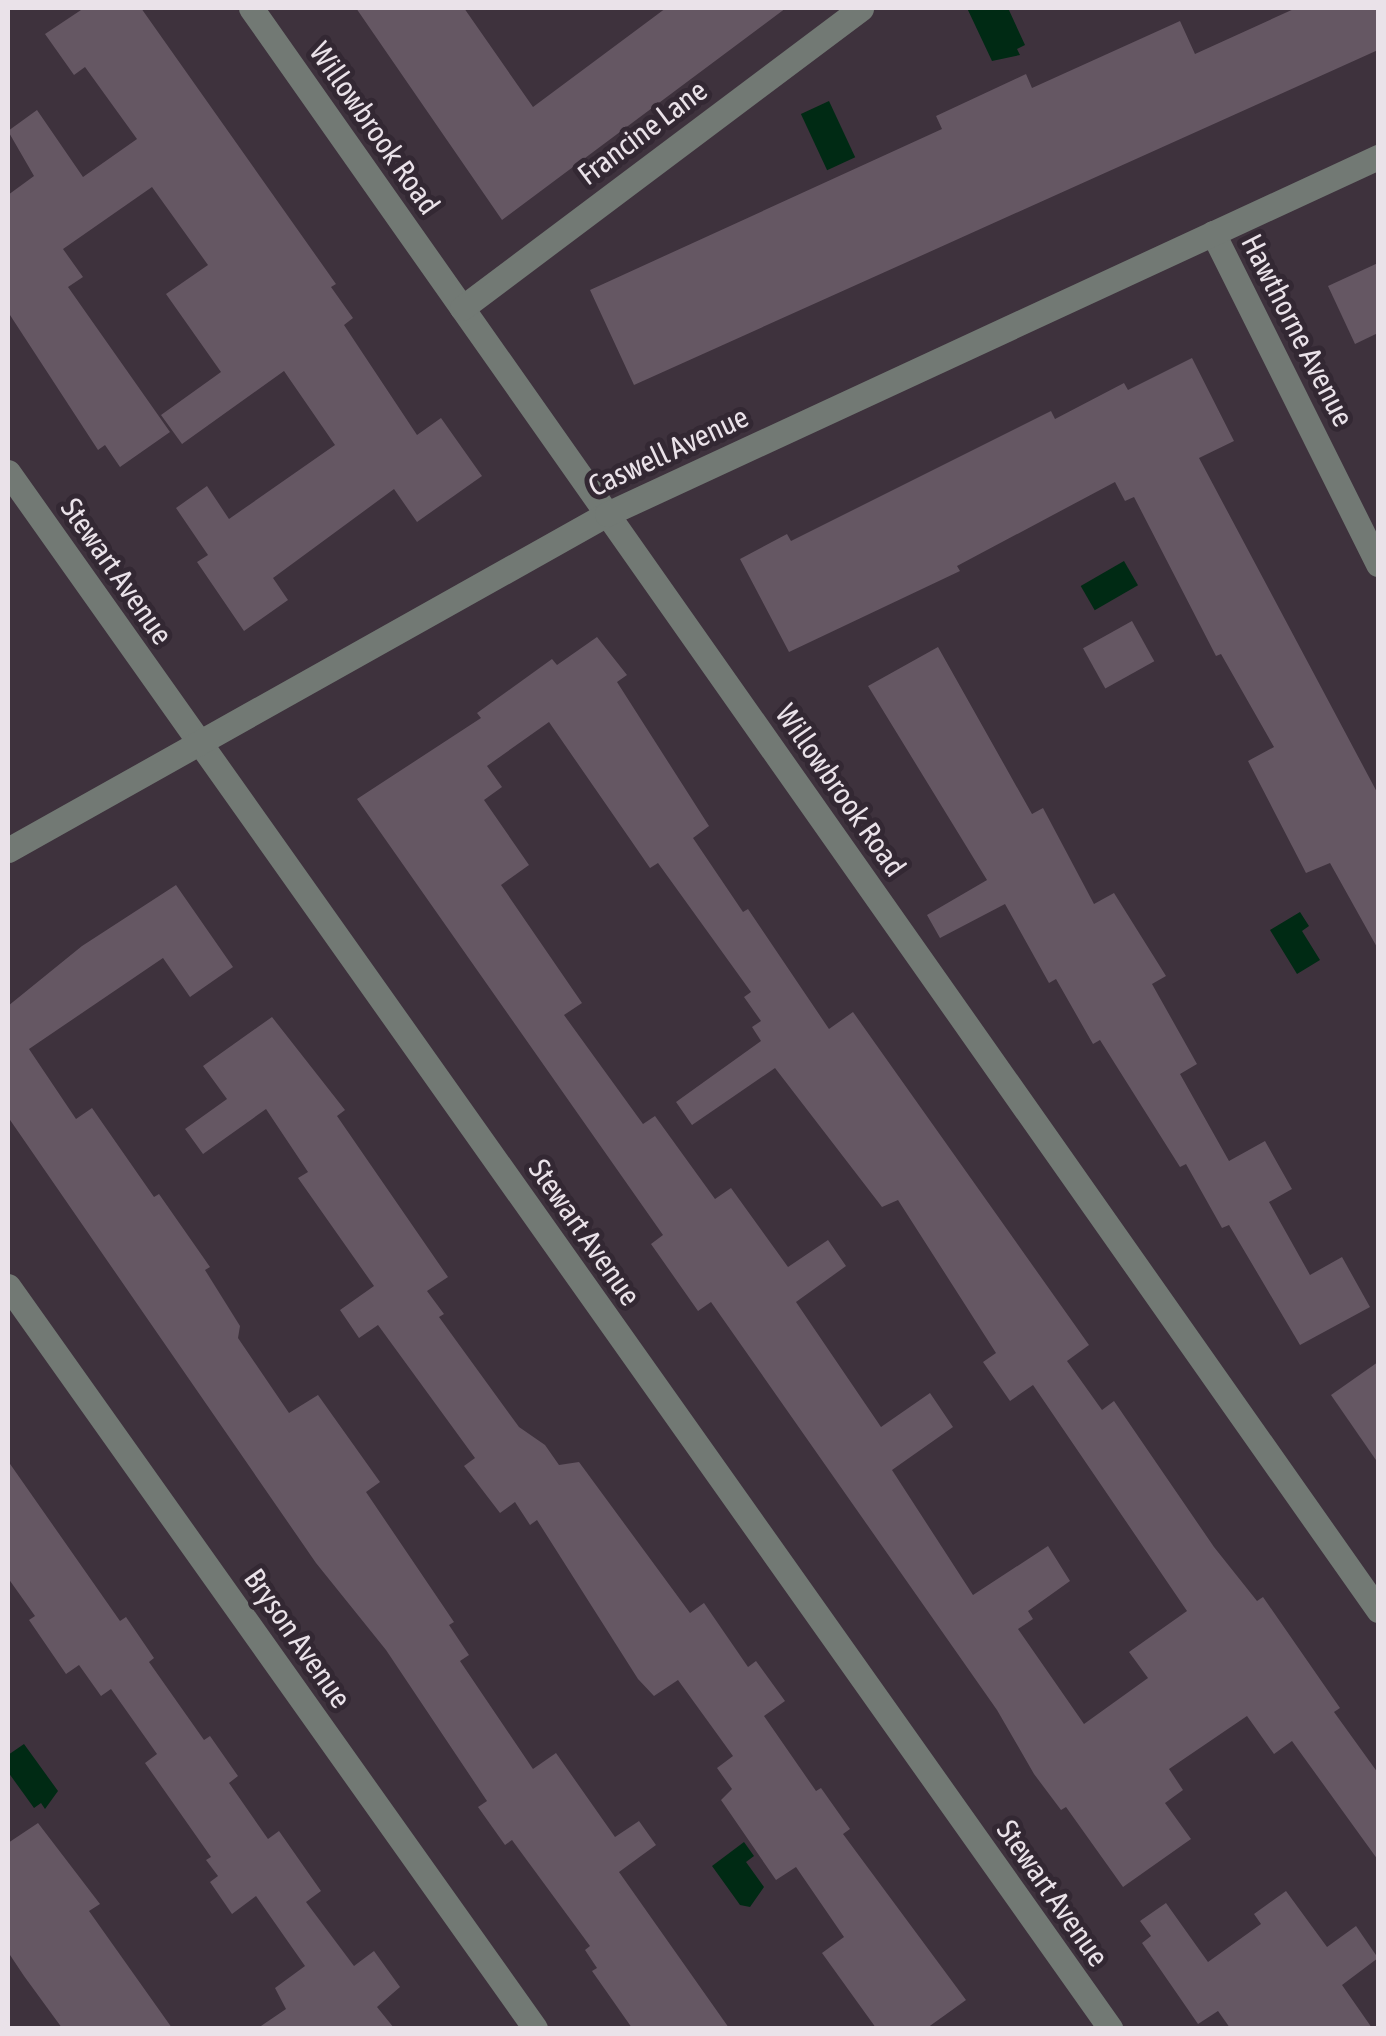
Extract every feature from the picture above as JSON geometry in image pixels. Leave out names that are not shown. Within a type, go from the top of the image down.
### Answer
[{"type":"street","name":"Willowbrook Road","points":[[251,8],[1378,1610]]},
{"type":"street","name":"Francine Lane","points":[[462,308],[861,8]]},
{"type":"street","name":"Caswell Avenue","points":[[8,850],[607,514],[1378,157]]},
{"type":"street","name":"Hawthorne Avenue","points":[[1213,233],[1378,564]]},
{"type":"street","name":"Stewart Avenue","points":[[8,472],[1110,2028]]},
{"type":"street","name":"Bryson Avenue","points":[[8,1286],[534,2028]]},
{"type":"shaded area","points":[[967,8],[1008,8],[1025,45],[1017,49],[1020,55],[992,61]]},
{"type":"shaded area","points":[[829,101],[855,157],[827,170],[801,114]]},
{"type":"shaded area","points":[[1124,561],[1138,585],[1095,610],[1081,586]]},
{"type":"shaded area","points":[[1300,912],[1309,926],[1302,931],[1320,960],[1297,974],[1270,930]]},
{"type":"shaded area","points":[[24,1744],[58,1791],[45,1809],[41,1803],[34,1808],[8,1772],[8,1755]]},
{"type":"shaded area","points":[[744,1842],[754,1856],[746,1862],[764,1887],[750,1907],[740,1905],[712,1866]]},
{"type":"building","points":[[84,8],[141,8],[336,284],[331,287],[353,318],[344,325],[417,435],[441,418],[482,476],[417,522],[394,489],[273,578],[288,600],[244,631],[197,562],[208,555],[176,508],[207,486],[229,519],[335,445],[284,371],[182,444],[161,415],[221,372],[166,294],[208,265],[152,187],[63,249],[83,277],[68,287],[170,432],[120,467],[105,445],[98,450],[8,312],[8,195],[34,176],[8,131],[37,110],[83,177],[137,139],[85,67],[74,75],[45,34]]},
{"type":"building","points":[[356,8],[464,8],[533,107],[666,8],[786,8],[502,220]]},
{"type":"building","points":[[1296,8],[1378,8],[1378,50],[634,385],[590,290],[942,129],[936,116],[1026,74],[1032,88],[1180,21],[1195,54]]},
{"type":"building","points":[[1378,263],[1378,333],[1355,344],[1328,286]]},
{"type":"building","points":[[1192,358],[1234,441],[1199,458],[1378,794],[1378,949],[1330,863],[1306,873],[1248,761],[1274,747],[1221,654],[1216,656],[1134,497],[1125,501],[1115,482],[957,566],[960,571],[789,652],[740,559],[787,534],[791,541],[1051,411],[1055,419],[1124,383],[1128,390]]},
{"type":"building","points":[[1132,621],[1154,661],[1105,688],[1083,648]]},
{"type":"building","points":[[597,637],[627,675],[617,682],[709,826],[693,838],[743,912],[748,909],[829,1029],[853,1012],[1089,1345],[1067,1361],[1102,1410],[1114,1401],[1214,1547],[1257,1601],[1263,1597],[1340,1708],[1334,1712],[1378,1773],[1378,1860],[1292,1741],[1274,1754],[1247,1716],[1169,1769],[1183,1790],[1165,1803],[1191,1839],[1123,1887],[1066,1807],[1061,1810],[1034,1774],[997,1710],[711,1302],[698,1311],[651,1244],[663,1235],[357,799],[481,718],[477,713],[552,659],[557,665]],"holes":[[[549,722],[650,868],[658,863],[751,992],[744,997],[761,1021],[752,1027],[761,1041],[676,1102],[692,1125],[775,1068],[882,1207],[898,1200],[996,1353],[983,1362],[1010,1401],[1033,1385],[1187,1611],[1129,1652],[1148,1678],[1084,1724],[1018,1629],[1033,1619],[1028,1611],[1070,1581],[1048,1546],[973,1595],[892,1470],[953,1427],[930,1393],[881,1427],[796,1302],[846,1266],[828,1240],[788,1267],[731,1188],[715,1199],[655,1116],[643,1124],[564,1015],[582,1003],[501,885],[529,865],[484,800],[502,787],[487,766]]]},
{"type":"building","points":[[938,647],[1032,814],[1043,808],[1094,904],[1114,893],[1166,976],[1152,984],[1197,1064],[1180,1074],[1229,1161],[1265,1141],[1292,1189],[1269,1202],[1310,1275],[1342,1257],[1370,1307],[1300,1345],[1229,1225],[1222,1228],[1186,1164],[1180,1167],[1100,1040],[1093,1044],[1056,979],[1049,983],[1005,904],[940,938],[927,915],[987,880],[868,686]]},
{"type":"building","points":[[176,885],[233,967],[190,997],[163,958],[29,1049],[76,1119],[92,1108],[154,1197],[159,1194],[210,1267],[205,1270],[240,1326],[238,1338],[289,1413],[318,1395],[380,1482],[366,1492],[454,1622],[449,1625],[469,1655],[460,1661],[533,1769],[556,1753],[615,1837],[639,1821],[656,1845],[619,1872],[729,2028],[632,2028],[592,1971],[597,1968],[585,1950],[590,1946],[512,1840],[505,1845],[478,1807],[487,1801],[386,1650],[316,1563],[8,1117],[8,1006],[82,946]]},
{"type":"building","points":[[272,1017],[345,1110],[337,1116],[448,1277],[427,1291],[444,1314],[439,1317],[519,1427],[545,1445],[559,1465],[579,1462],[690,1613],[704,1603],[748,1667],[756,1661],[785,1701],[764,1716],[816,1791],[821,1788],[850,1829],[843,1834],[966,2000],[927,2028],[876,2028],[822,1953],[844,1937],[796,1867],[776,1880],[721,1800],[732,1789],[717,1768],[733,1756],[678,1680],[654,1696],[638,1679],[537,1520],[530,1525],[515,1502],[500,1513],[464,1466],[475,1458],[378,1325],[359,1338],[340,1310],[374,1286],[298,1178],[308,1172],[266,1109],[203,1154],[185,1129],[227,1099],[203,1066]]},
{"type":"building","points":[[1378,1362],[1378,1463],[1331,1395]]},
{"type":"building","points":[[8,1461],[120,1621],[126,1617],[154,1658],[149,1662],[204,1740],[210,1736],[238,1776],[229,1783],[268,1839],[279,1831],[321,1891],[306,1902],[354,1966],[374,1951],[400,1987],[377,2007],[394,2028],[258,2028],[286,2009],[275,1988],[305,1966],[256,1896],[232,1914],[210,1882],[218,1876],[206,1860],[211,1857],[145,1763],[157,1754],[111,1689],[101,1696],[79,1665],[66,1674],[29,1620],[35,1616],[8,1578]]},
{"type":"building","points":[[38,1823],[100,1904],[89,1911],[172,2028],[62,2028],[8,1952],[8,1843]]},
{"type":"building","points":[[1286,1891],[1327,1947],[1356,1926],[1378,1958],[1342,1985],[1372,2028],[1230,2028],[1218,2011],[1198,2024],[1142,1943],[1151,1936],[1140,1921],[1166,1903],[1208,1962],[1261,1924],[1254,1914]]}]
